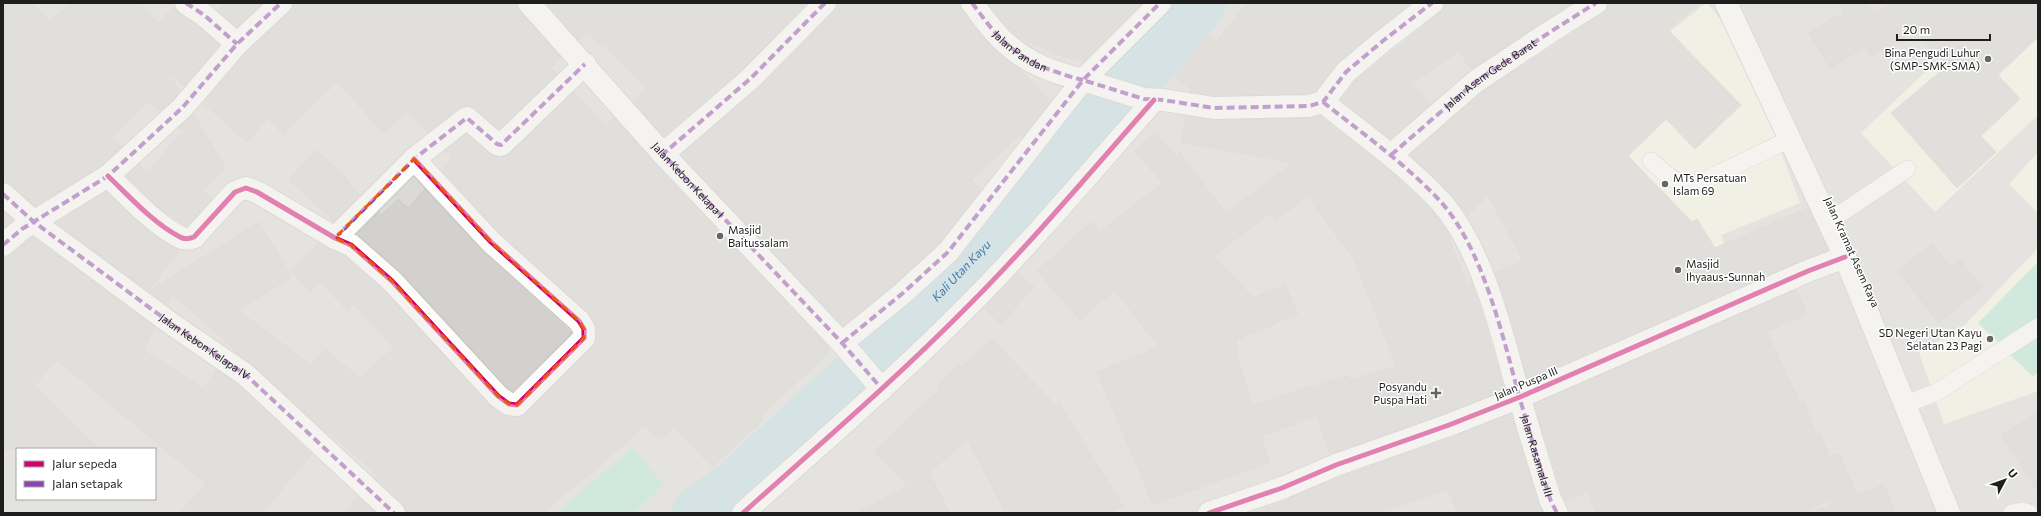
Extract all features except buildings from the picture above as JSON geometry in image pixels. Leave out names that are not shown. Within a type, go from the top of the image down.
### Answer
[{"type":"street","points":[[186,3],[204,15],[237,44]]},
{"type":"street","points":[[3,245],[34,222],[108,176],[182,108],[237,44],[281,3]]},
{"type":"street","name":"Jalan Kebon Kelapa I","points":[[529,3],[664,154],[876,382]]},
{"type":"street","points":[[664,154],[750,79],[825,3]]},
{"type":"street","name":"Jalan Pandan","points":[[972,3],[1007,45],[1030,61],[1066,76],[1149,100],[1214,108],[1289,108],[1309,106],[1323,102]]},
{"type":"street","points":[[845,347],[948,252],[1084,80],[1160,3]]},
{"type":"street","points":[[1323,102],[1346,72],[1432,3]]},
{"type":"street","name":"Jalan Asem Gede Barat","points":[[1391,155],[1475,82],[1596,3]]},
{"type":"street","name":"Jalan Kramat Asem Raya","points":[[1726,3],[1845,257],[1949,513]]},
{"type":"street","points":[[335,238],[414,159],[467,118],[497,144],[501,145],[585,64]]},
{"type":"street","points":[[743,513],[876,382],[968,306],[1060,206],[1149,100]]},
{"type":"street","name":"Jalan Rasamala III","points":[[1323,102],[1391,155],[1441,203],[1460,230],[1476,262],[1505,343],[1550,499],[1557,513]]},
{"type":"street","points":[[108,176],[154,218],[180,238],[188,240],[194,237],[235,192],[246,188],[257,192],[335,238],[351,245],[392,280],[498,396],[509,404],[517,406],[584,338],[584,329],[579,321],[491,242],[414,159]]},
{"type":"street","name":"Jalan Kebon Kelapa IV","points":[[3,194],[34,222],[173,325],[246,375],[394,513]]},
{"type":"street","name":"Jalan Puspa III","points":[[1209,513],[1282,488],[1336,465],[1449,425],[1520,397],[1808,271],[1845,257]]},
{"type":"lane","points":[[1651,161],[1678,183],[1688,186],[1699,183],[1790,138]]},
{"type":"lane","points":[[1828,222],[1907,169]]},
{"type":"lane","points":[[1904,405],[1937,392],[2038,328]]},
{"type":"lane","points":[[2012,513],[2023,511],[2029,513]]},
{"type":"highlighted area","points":[[414,159],[491,242],[579,321],[584,329],[584,338],[517,405],[509,404],[498,396],[392,281],[351,245],[335,238]]},
{"type":"shaded area","points":[[3,3],[2038,3],[2038,513],[3,513]]},
{"type":"shaded area","name":"MTs Persatuan Islam 69","points":[[1706,3],[1714,11],[1743,50],[1800,203],[1721,235],[1743,291],[1531,382],[1507,315],[1567,290],[1621,71]]},
{"type":"shaded area","name":"Bina Pengudi Luhur (SMP-SMK-SMA)","points":[[1998,3],[2038,3],[2038,115],[1935,212],[1861,133]]},
{"type":"shaded area","points":[[2038,152],[2038,213],[2009,184]]},
{"type":"shaded area","name":"SD Negeri Utan Kayu Selatan 23 Pagi","points":[[2038,248],[2038,391],[1944,424],[1919,353],[1965,325]]},
{"type":"green space","points":[[2038,262],[2038,371],[2033,377],[1978,323]]},
{"type":"green space","points":[[632,448],[664,485],[633,513],[557,513]]},
{"type":"waterway","name":"Kali Utan Kayu","points":[[700,513],[735,489],[885,351],[1053,175],[1198,3]]},
{"type":"marked path","points":[[186,3],[204,15],[237,44]]},
{"type":"marked path","points":[[3,245],[22,229],[108,176],[182,108],[237,44],[281,3]]},
{"type":"marked path","points":[[825,3],[750,79],[663,154],[842,343],[882,389]]},
{"type":"marked path","points":[[972,3],[998,36],[1016,52],[1043,67],[1083,80]]},
{"type":"marked path","points":[[842,343],[903,293],[948,252],[1083,80],[1160,3]]},
{"type":"marked path","points":[[1086,81],[1144,99],[1163,100],[1214,108],[1309,106],[1323,102],[1346,72],[1432,3]]},
{"type":"marked path","points":[[1391,155],[1475,82],[1596,3]]},
{"type":"marked path","points":[[335,238],[414,159],[464,120],[467,118],[497,144],[501,145],[585,64]]},
{"type":"marked path","points":[[1323,102],[1384,150],[1428,188],[1455,221],[1468,243],[1489,292],[1550,499],[1557,513]]},
{"type":"marked path","points":[[3,194],[34,222],[173,325],[246,375],[394,513]]},
{"type":"cycle path","points":[[743,513],[885,386],[968,306],[1039,230],[1154,100]]},
{"type":"cycle path","points":[[108,176],[151,217],[170,231],[185,239],[194,237],[235,192],[246,188],[257,192],[335,238],[351,245],[392,281],[498,396],[509,404],[517,405],[584,338],[584,329],[579,321],[491,242],[414,159]]},
{"type":"cycle path","points":[[1209,513],[1282,488],[1336,465],[1449,425],[1520,397],[1808,271],[1845,257]]},
{"type":"place","name":"Bina Pengudi Luhur (SMP-SMK-SMA)","points":[[1988,59]]},
{"type":"place","name":"MTs Persatuan Islam 69","points":[[1665,184]]},
{"type":"place","name":"Masjid Baitussalam","points":[[720,236]]},
{"type":"place","name":"Masjid Ihyaaus-Sunnah","points":[[1678,270]]},
{"type":"place","name":"SD Negeri Utan Kayu Selatan 23 Pagi","points":[[1990,339]]},
{"type":"place","name":"Posyandu Puspa Hati","points":[[1436,393]]}]
